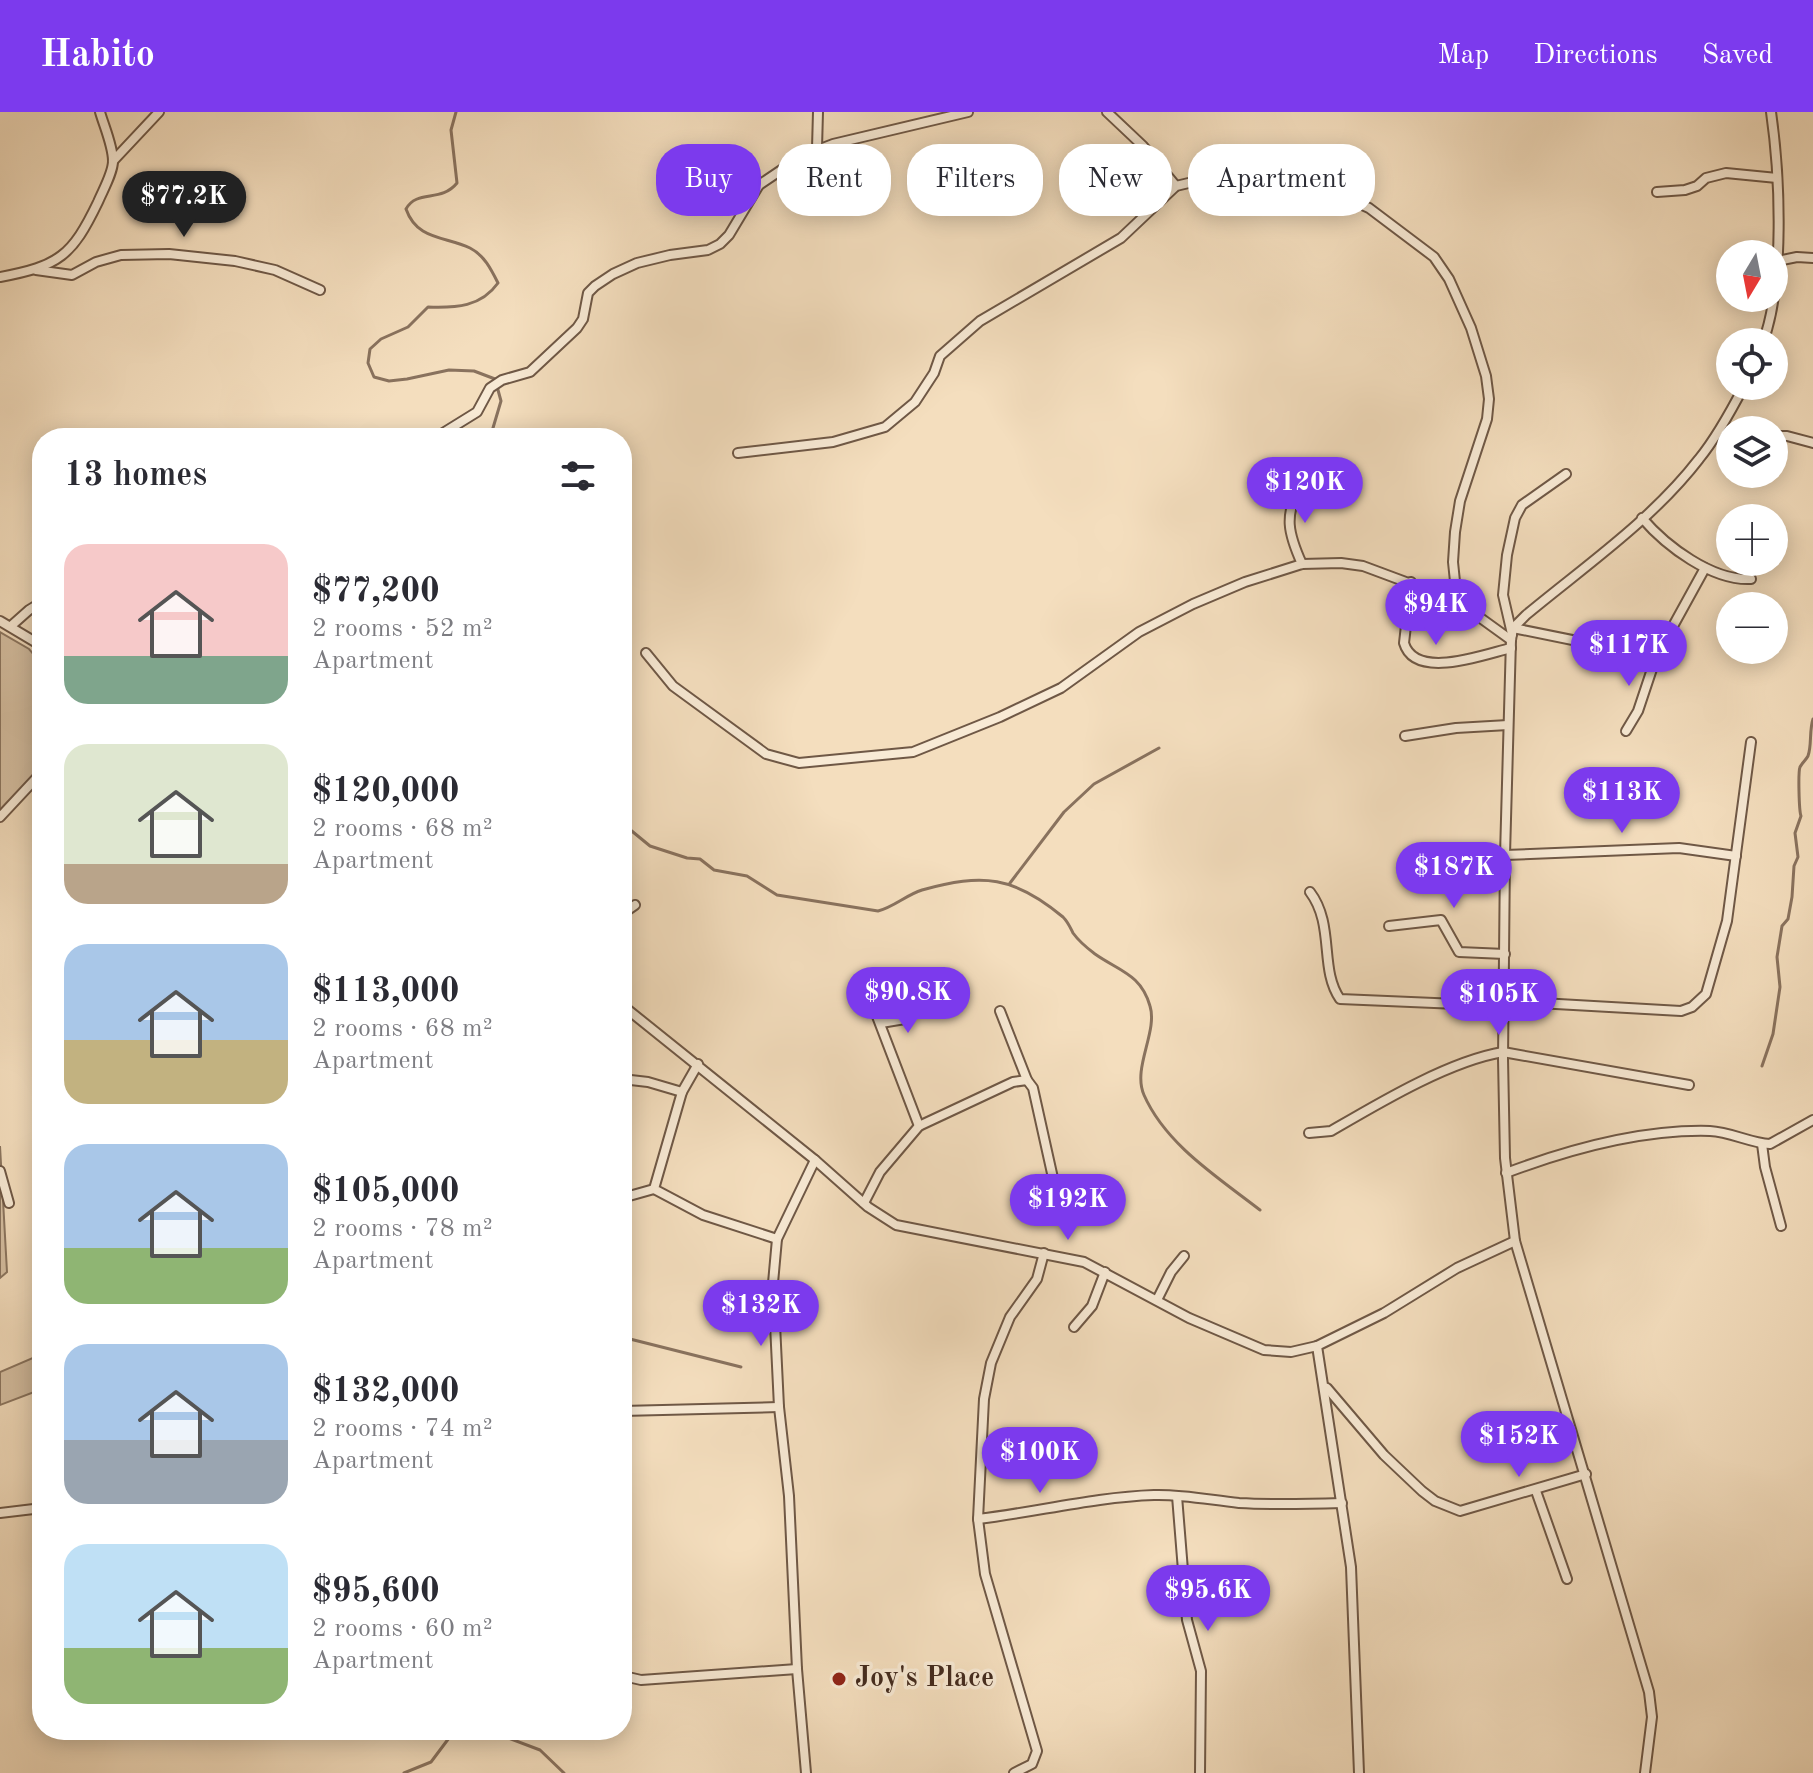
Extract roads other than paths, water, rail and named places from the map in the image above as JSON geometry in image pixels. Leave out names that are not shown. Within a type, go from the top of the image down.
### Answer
[{"type":"street","points":[[100,112],[113,161]]},
{"type":"street","points":[[0,277],[36,270],[61,256],[81,235],[103,191],[113,161],[159,112]]},
{"type":"street","points":[[817,144],[818,112]]},
{"type":"street","points":[[834,144],[968,112]]},
{"type":"street","points":[[1107,112],[1143,146],[1176,186]]},
{"type":"street","points":[[1771,112],[1777,178],[1777,240]]},
{"type":"street","points":[[1657,192],[1685,190],[1697,186],[1706,178],[1726,173],[1777,178]]},
{"type":"street","points":[[738,453],[833,442],[885,427],[915,402],[934,373],[940,356],[980,321],[1121,238],[1176,186],[1218,176],[1255,175],[1318,185],[1369,208],[1434,257],[1449,279],[1471,328],[1486,376],[1489,399],[1482,441],[1460,501],[1455,532],[1453,562],[1457,601]]},
{"type":"street","points":[[451,428],[477,412],[490,388],[502,380],[530,372],[577,328],[583,319],[588,293],[613,274],[655,258],[708,250],[729,235],[740,216]]},
{"type":"street","points":[[36,270],[72,275],[96,262],[121,255],[169,254],[222,259],[261,267],[289,275],[320,290]]},
{"type":"street","points":[[1788,259],[1813,258]]},
{"type":"street","points":[[1411,582],[1404,643],[1415,656],[1428,662],[1448,663],[1512,637],[1680,482],[1716,436]]},
{"type":"street","points":[[1788,436],[1813,443]]},
{"type":"street","points":[[1566,474],[1522,505],[1515,518],[1503,595],[1512,637],[1505,855],[1503,1052],[1506,1173],[1515,1241],[1649,1692],[1652,1717],[1645,1773]]},
{"type":"street","points":[[1300,485],[1289,514],[1294,547],[1302,564]]},
{"type":"street","points":[[1642,518],[1657,536],[1705,568],[1751,579]]},
{"type":"street","points":[[646,653],[684,694],[766,754],[782,760],[808,763],[903,755],[1000,717],[1061,688],[1139,632],[1193,604],[1245,582],[1302,564],[1363,566],[1411,582],[1457,601],[1512,637],[1656,657]]},
{"type":"street","points":[[1626,731],[1638,711],[1656,657],[1705,568]]},
{"type":"street","points":[[11,626],[32,608]]},
{"type":"street","points":[[0,621],[32,640]]},
{"type":"street","points":[[1405,736],[1456,728],[1508,725]]},
{"type":"street","points":[[1310,892],[1317,901],[1323,919],[1332,981],[1340,999],[1681,1011],[1692,1007],[1706,994],[1712,979],[1732,897],[1751,742]]},
{"type":"street","points":[[0,817],[32,783]]},
{"type":"street","points":[[1505,855],[1679,848],[1736,856]]},
{"type":"street","points":[[1389,926],[1441,920],[1459,952],[1505,954]]},
{"type":"street","points":[[865,985],[919,1126]]},
{"type":"street","points":[[881,1023],[905,1019],[911,1008]]},
{"type":"street","points":[[1000,1011],[1033,1088],[1053,1178]]},
{"type":"street","points":[[632,1013],[864,1203],[896,1225],[1084,1262],[1189,1318],[1264,1350],[1291,1352],[1317,1346],[1384,1313],[1457,1268],[1515,1241]]},
{"type":"street","points":[[1309,1133],[1331,1131],[1451,1067],[1503,1052],[1689,1085]]},
{"type":"street","points":[[654,1189],[682,1092],[698,1064]]},
{"type":"street","points":[[632,1080],[682,1092]]},
{"type":"street","points":[[864,1203],[880,1172],[919,1126],[1013,1082],[1027,1080]]},
{"type":"street","points":[[1506,1173],[1555,1154],[1620,1139],[1713,1131],[1762,1144],[1775,1142],[1813,1120]]},
{"type":"street","points":[[1762,1144],[1781,1226]]},
{"type":"street","points":[[806,1773],[773,1283],[777,1239],[815,1160]]},
{"type":"street","points":[[0,1171],[9,1203]]},
{"type":"street","points":[[632,1195],[654,1189],[703,1215],[777,1239]]},
{"type":"street","points":[[1014,1773],[1032,1764],[1037,1751],[985,1574],[978,1519],[984,1399],[991,1363],[1010,1317],[1037,1279],[1044,1253]]},
{"type":"street","points":[[1157,1300],[1171,1272],[1184,1256]]},
{"type":"street","points":[[1074,1327],[1092,1306],[1105,1272]]},
{"type":"street","points":[[1317,1346],[1342,1503],[1354,1615],[1359,1773]]},
{"type":"street","points":[[1325,1386],[1384,1455],[1435,1501],[1460,1511],[1586,1474]]},
{"type":"street","points":[[632,1411],[779,1407]]},
{"type":"street","points":[[1536,1491],[1567,1579]]},
{"type":"street","points":[[978,1519],[1039,1512],[1117,1497],[1177,1496],[1299,1505],[1342,1503]]},
{"type":"street","points":[[1177,1496],[1187,1620],[1201,1671],[1200,1773]]},
{"type":"street","points":[[0,1513],[32,1509]]},
{"type":"street","points":[[632,1678],[641,1680],[797,1669]]},
{"type":"waterway","points":[[456,112],[451,130],[457,183],[444,193],[416,199],[406,209],[424,232],[479,254],[498,283],[476,301],[448,307],[428,307],[408,327],[381,339],[370,349],[368,363],[374,377],[389,381],[449,370],[474,371],[495,379],[501,401],[493,428]]},
{"type":"waterway","points":[[1762,1066],[1773,1034],[1780,987],[1777,957],[1782,926],[1788,919],[1794,866],[1798,857],[1795,833],[1801,816],[1799,770],[1809,752],[1813,719]]},
{"type":"waterway","points":[[1010,883],[1064,812],[1094,784],[1159,748]]},
{"type":"waterway","points":[[632,831],[650,846],[700,859],[714,870],[747,876],[777,895],[878,911],[922,890],[963,881],[997,882],[1029,893],[1063,917],[1075,936],[1089,949],[1128,974],[1141,987],[1152,1016],[1141,1073],[1144,1095],[1166,1130],[1180,1145],[1260,1210]]},
{"type":"waterway","points":[[632,1340],[741,1367]]},
{"type":"waterway","points":[[404,1773],[431,1762],[448,1740]]},
{"type":"waterway","points":[[514,1740],[540,1750],[564,1773]]},
{"type":"place","name":"Joy's Place","points":[[839,1679]]}]
